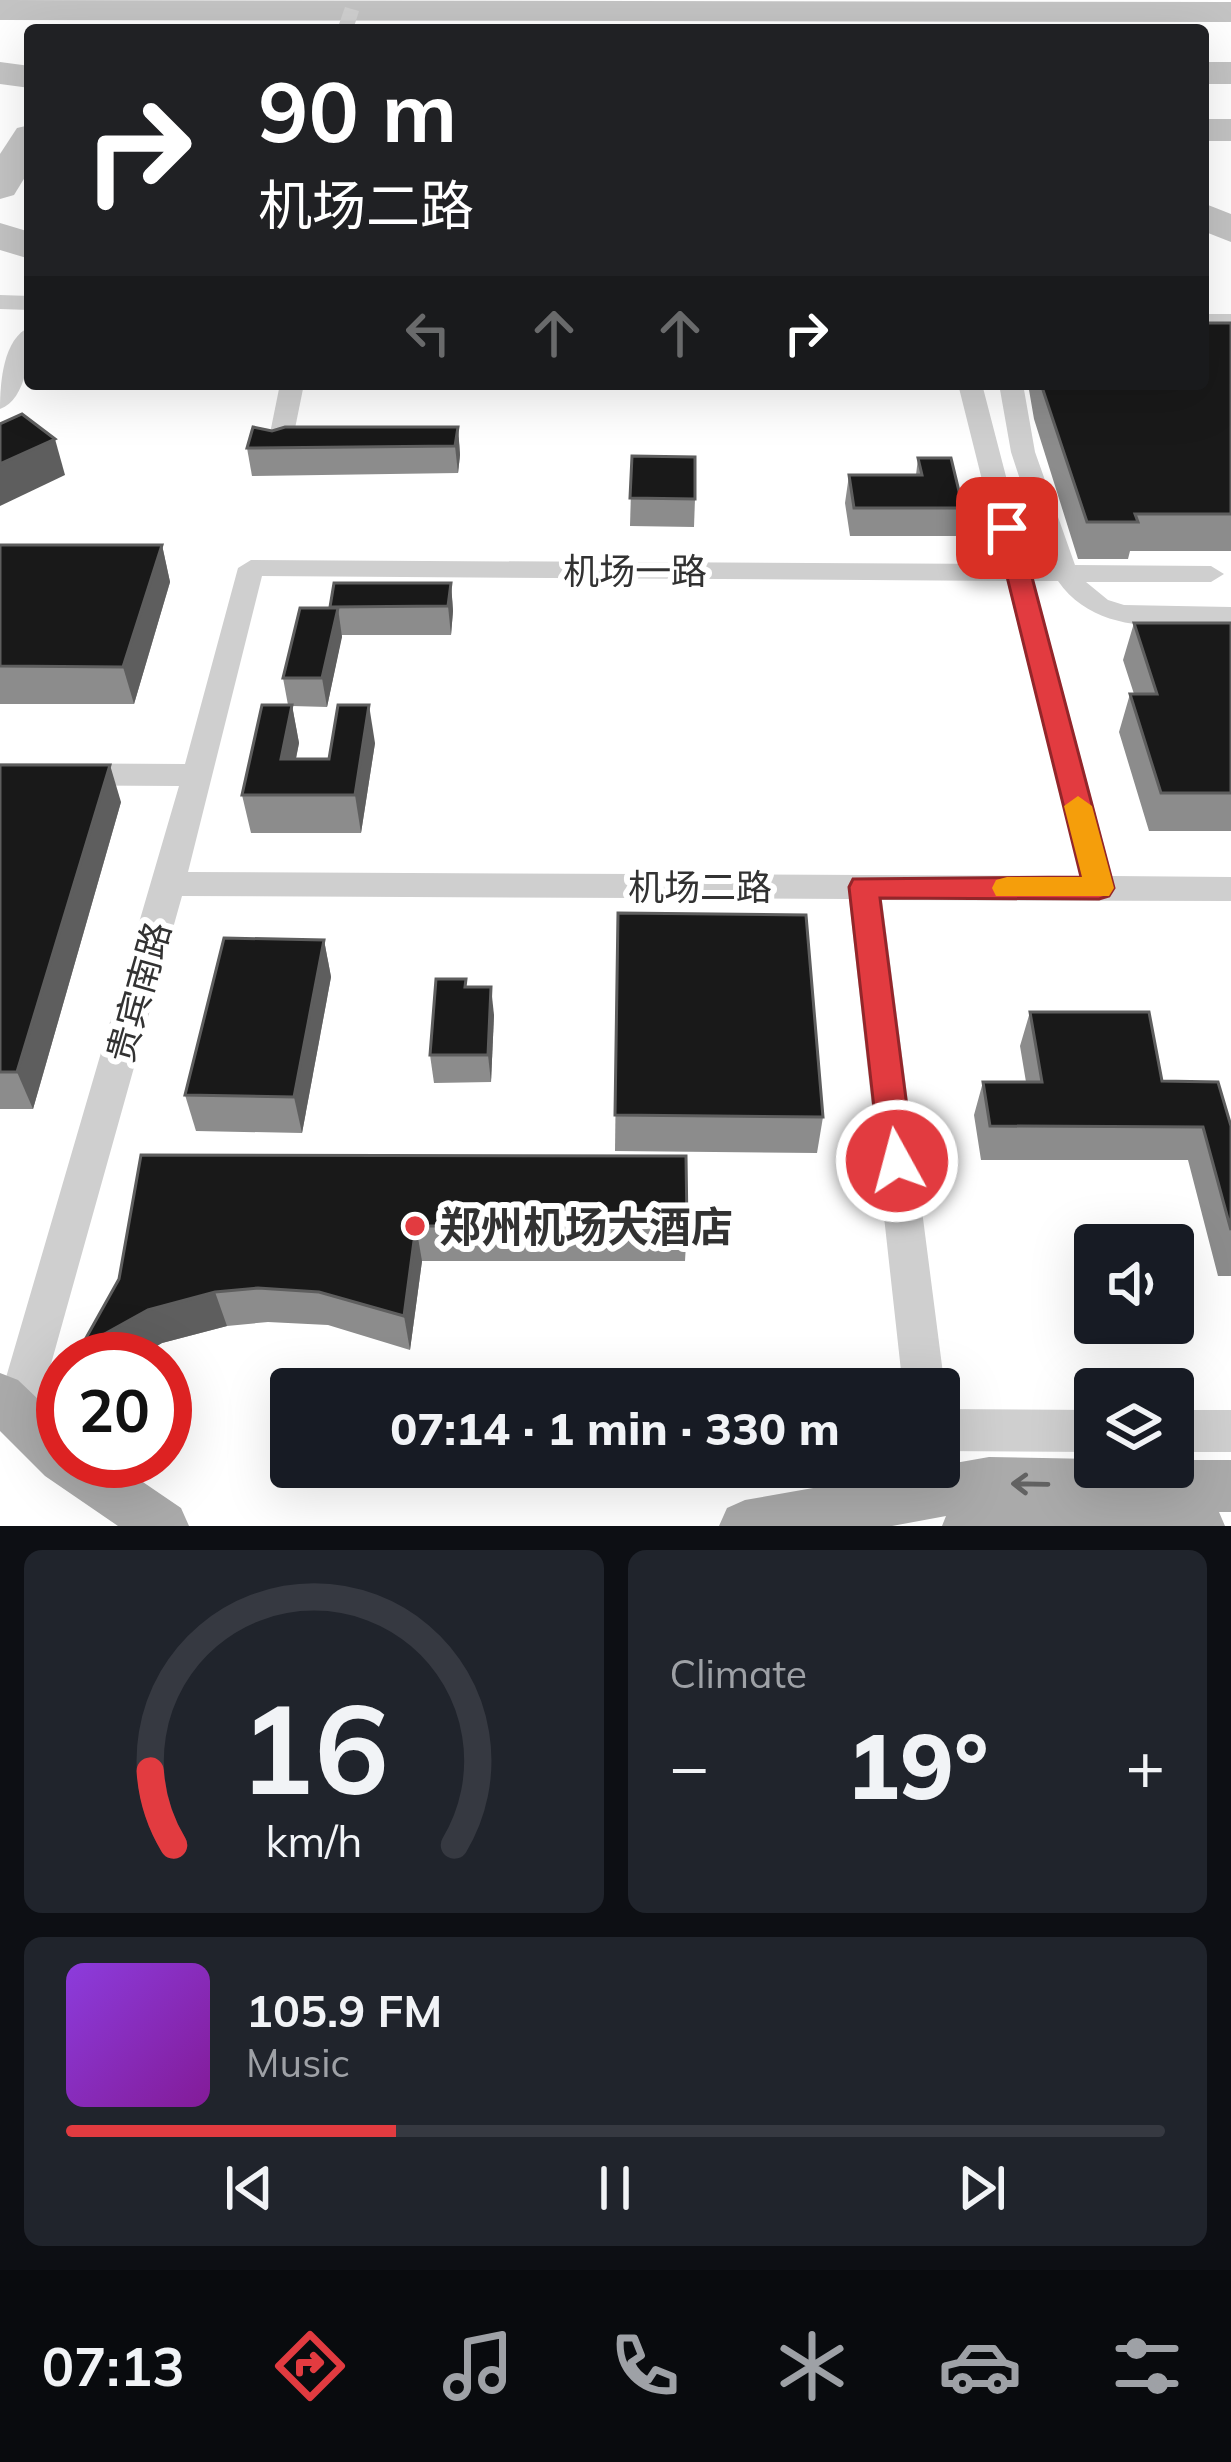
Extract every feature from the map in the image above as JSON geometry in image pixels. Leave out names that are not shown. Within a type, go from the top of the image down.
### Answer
[{"type":"main road","points":[[32,1434],[164,1526]]},
{"type":"main road","points":[[746,1526],[988,1484],[1231,1486]]},
{"type":"main road","points":[[975,1525],[1199,1526]]},
{"type":"street","points":[[347,24],[351,11]]},
{"type":"street","points":[[0,402],[24,348]]},
{"type":"street","points":[[279,448],[291,390]]},
{"type":"street","points":[[972,390],[1099,888]]},
{"type":"street","points":[[1013,390],[1019,437],[1061,572],[1080,596],[1115,614],[1231,616]]},
{"type":"street","name":"机场一路","points":[[250,568],[1211,574]]},
{"type":"street","name":"贵宾南路","points":[[32,1434],[250,568]]},
{"type":"street","points":[[0,774],[197,776]]},
{"type":"street","name":"机场二路","points":[[169,884],[1231,889]]},
{"type":"street","points":[[864,887],[921,1368]]},
{"type":"street","points":[[960,1430],[1074,1431]]},
{"type":"street","points":[[1194,1431],[1231,1431]]},
{"type":"building","points":[[1209,323],[1231,323],[1231,514],[1135,514],[1138,522],[1087,522],[1043,390],[1209,390]]},
{"type":"building","points":[[22,414],[55,439],[0,464],[0,424]]},
{"type":"building","points":[[253,427],[272,431],[285,427],[458,427],[455,446],[247,448]]},
{"type":"building","points":[[632,456],[695,457],[695,499],[630,498]]},
{"type":"building","points":[[918,458],[951,458],[963,508],[854,508],[849,475],[922,475]]},
{"type":"building","points":[[0,545],[162,545],[123,667],[0,666]]},
{"type":"building","points":[[334,583],[451,583],[448,606],[330,607]]},
{"type":"building","points":[[300,608],[338,608],[322,678],[283,678]]},
{"type":"building","points":[[1134,623],[1231,623],[1231,793],[1161,793],[1130,694],[1157,694]]},
{"type":"building","points":[[262,705],[292,705],[281,759],[329,759],[338,705],[369,705],[355,795],[242,795]]},
{"type":"building","points":[[0,765],[110,765],[17,1072],[0,1072]]},
{"type":"building","points":[[618,913],[806,915],[823,1117],[615,1115]]},
{"type":"building","points":[[224,938],[324,940],[294,1097],[185,1095]]},
{"type":"building","points":[[436,979],[466,979],[465,987],[491,987],[488,1055],[430,1055]]},
{"type":"building","points":[[1030,1012],[1149,1012],[1162,1081],[1218,1082],[1231,1126],[1231,1230],[1203,1127],[990,1126],[983,1082],[1042,1082]]},
{"type":"building","points":[[141,1155],[686,1156],[687,1226],[416,1226],[404,1316],[319,1292],[258,1288],[215,1292],[148,1310],[108,1332],[89,1332],[119,1279]]},
{"type":"taxiway","points":[[0,10],[1231,12]]},
{"type":"taxiway","points":[[0,73],[24,76]]},
{"type":"taxiway","points":[[1209,73],[1231,73]]},
{"type":"taxiway","points":[[1209,130],[1231,130]]},
{"type":"taxiway","points":[[0,187],[24,146]]},
{"type":"taxiway","points":[[1209,218],[1231,230]]},
{"type":"taxiway","points":[[0,235],[24,245]]},
{"type":"slow traffic","points":[[1007,888],[1099,888],[1078,806]]},
{"type":"place","name":"郑州机场大酒店","points":[[415,1226]]},
{"type":"route","points":[[897,1161],[864,887],[1099,888],[1007,528]]}]
